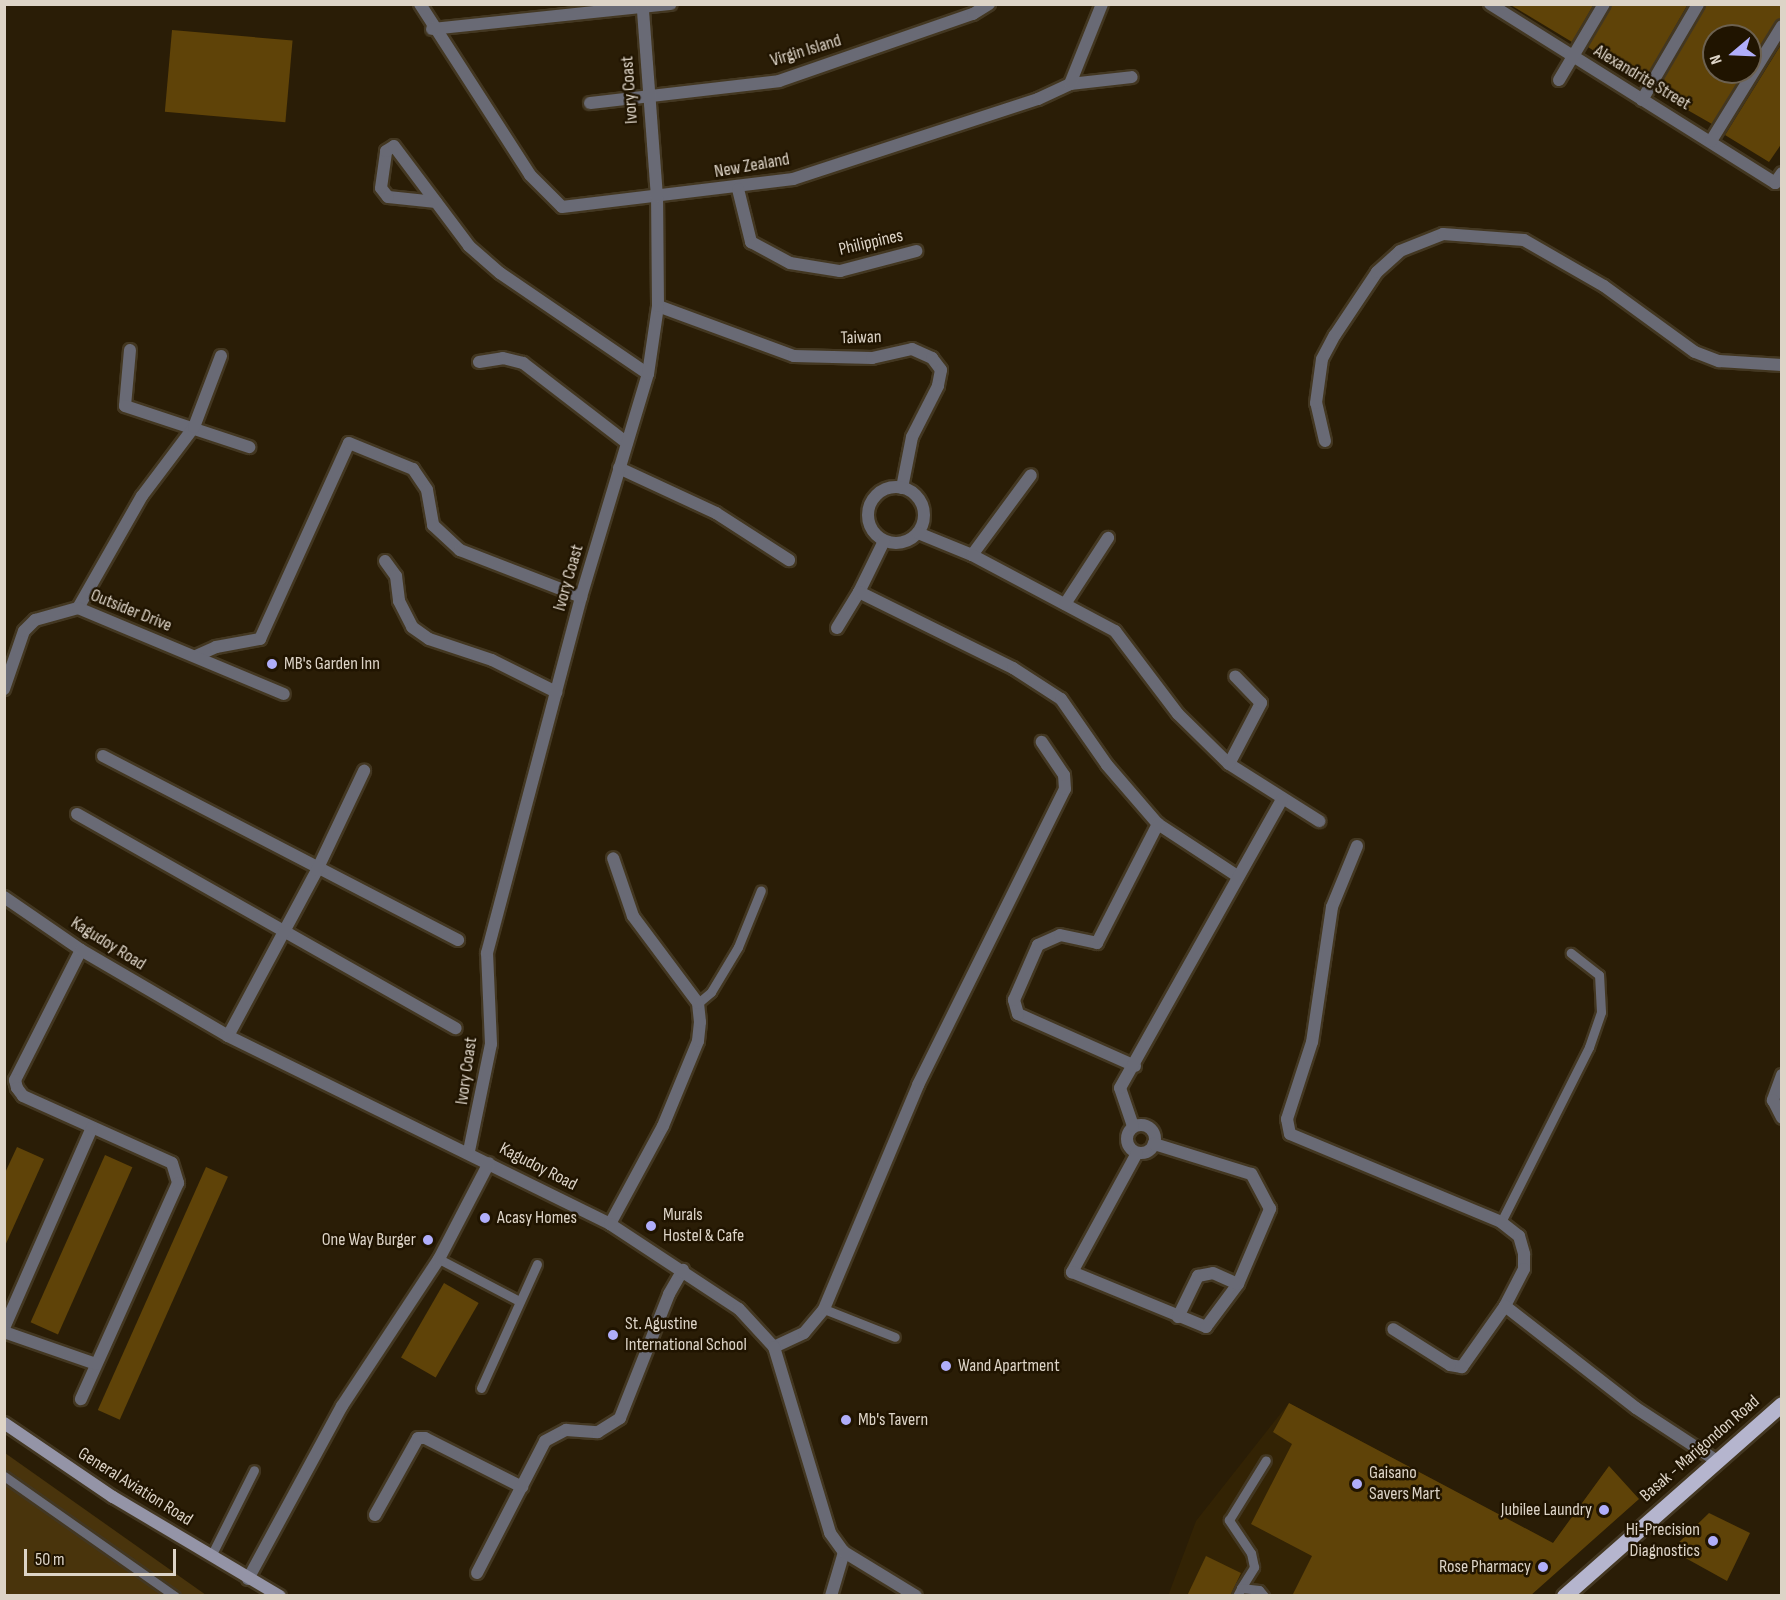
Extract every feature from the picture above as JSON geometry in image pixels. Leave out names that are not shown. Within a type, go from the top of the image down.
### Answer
[{"type":"main road","name":"Basak - Marigondon Road","points":[[1564,1596],[1782,1404]]},
{"type":"main road","name":"General Aviation Road","points":[[4,1423],[112,1497],[280,1596]]},
{"type":"street","name":"New Zealand","points":[[420,4],[432,29],[530,175],[562,207],[738,189],[793,178],[1038,99],[1070,84],[1132,77]]},
{"type":"street","points":[[432,29],[643,9],[671,4]]},
{"type":"street","name":"Virgin Island","points":[[590,103],[779,81],[973,14],[988,4]]},
{"type":"street","points":[[1070,84],[1102,4]]},
{"type":"street","name":"Alexandrite Street","points":[[1490,4],[1642,100],[1778,178]]},
{"type":"street","points":[[1559,80],[1604,4]]},
{"type":"street","points":[[1642,100],[1698,4]]},
{"type":"street","name":"Ivory Coast","points":[[469,1151],[491,1044],[487,952],[581,597],[648,374],[658,306],[657,197],[643,9]]},
{"type":"street","points":[[1711,141],[1782,26]]},
{"type":"street","points":[[436,202],[388,197],[381,188],[386,151],[394,146],[436,202],[469,246],[500,273],[648,374]]},
{"type":"street","name":"Philippines","points":[[738,189],[751,242],[790,263],[840,271],[916,251]]},
{"type":"street","points":[[1325,441],[1316,403],[1322,359],[1335,335],[1377,272],[1400,251],[1443,234],[1524,240],[1604,286],[1695,351],[1719,361],[1782,365]]},
{"type":"street","name":"Taiwan","points":[[658,306],[794,356],[872,358],[912,349],[932,358],[941,370],[938,387],[912,437],[902,488]]},
{"type":"street","points":[[130,350],[124,406],[194,427],[249,447]]},
{"type":"street","points":[[78,608],[142,496],[194,427],[221,356]]},
{"type":"street","points":[[479,362],[503,358],[523,363],[627,442]]},
{"type":"street","points":[[196,656],[216,647],[260,639],[349,443],[413,469],[427,490],[433,525],[460,550],[581,597]]},
{"type":"street","points":[[619,468],[716,513],[789,560]]},
{"type":"street","points":[[972,555],[1031,475]]},
{"type":"street","points":[[902,488],[922,506],[918,533],[902,543],[884,541],[870,528],[868,510],[877,494],[902,488]]},
{"type":"street","points":[[918,533],[972,555],[1115,631],[1178,714],[1229,764],[1318,821]]},
{"type":"street","points":[[1065,604],[1108,538]]},
{"type":"street","points":[[837,628],[859,592],[884,541]]},
{"type":"street","points":[[385,561],[396,576],[399,601],[412,627],[429,639],[492,660],[556,692]]},
{"type":"street","points":[[859,592],[1013,668],[1061,699],[1107,765],[1158,824],[1236,875]]},
{"type":"street","name":"Outsider Drive","points":[[4,689],[24,631],[35,620],[78,608],[284,694]]},
{"type":"street","points":[[1229,764],[1261,703],[1235,676]]},
{"type":"street","points":[[774,1347],[804,1333],[824,1309],[918,1085],[1065,789],[1064,775],[1042,742]]},
{"type":"street","points":[[103,756],[317,870],[458,940]]},
{"type":"street","points":[[228,1036],[283,929],[317,870],[364,771]]},
{"type":"street","points":[[1137,1153],[1126,1141],[1133,1126],[1120,1088],[1135,1066],[1236,875],[1282,799]]},
{"type":"street","points":[[77,814],[456,1028]]},
{"type":"street","points":[[1135,1066],[1018,1014],[1014,1000],[1038,945],[1060,935],[1097,943],[1158,824]]},
{"type":"street","points":[[1357,846],[1332,907],[1312,1042],[1287,1119],[1290,1134],[1501,1222],[1519,1236],[1524,1254],[1524,1269],[1505,1306],[1462,1367],[1449,1365],[1393,1329]]},
{"type":"street","points":[[610,1224],[663,1126],[698,1041],[698,1003],[642,932],[613,858]]},
{"type":"street","name":"Kagudoy Road","points":[[4,897],[81,950],[228,1036],[469,1151],[610,1224],[739,1309],[774,1347],[830,1533],[844,1552],[916,1596]]},
{"type":"street","points":[[81,950],[15,1080],[23,1096],[172,1163],[178,1183],[81,1399]]},
{"type":"street","points":[[1782,1076],[1773,1100],[1782,1118]]},
{"type":"street","points":[[1133,1126],[1146,1125],[1154,1133],[1154,1144],[1147,1152],[1137,1153]]},
{"type":"street","points":[[92,1128],[4,1330],[96,1364]]},
{"type":"street","points":[[1137,1153],[1072,1272],[1206,1327],[1238,1284],[1270,1209],[1251,1174],[1154,1144]]},
{"type":"street","points":[[248,1579],[342,1406],[439,1259],[489,1163]]},
{"type":"street","points":[[477,1574],[549,1437],[566,1430],[598,1432],[620,1418],[669,1293],[683,1270]]},
{"type":"street","points":[[1178,1317],[1198,1276],[1213,1274],[1238,1284]]},
{"type":"street","points":[[1505,1306],[1636,1408],[1717,1461]]},
{"type":"street","points":[[375,1515],[418,1438],[425,1438],[522,1487]]},
{"type":"street","points":[[831,1596],[844,1552]]},
{"type":"lane","points":[[698,1003],[711,992],[738,947],[761,890]]},
{"type":"lane","points":[[1501,1222],[1589,1047],[1600,1012],[1599,975],[1571,953]]},
{"type":"lane","points":[[439,1259],[519,1301]]},
{"type":"lane","points":[[481,1388],[537,1264]]},
{"type":"lane","points":[[824,1309],[895,1337]]},
{"type":"lane","points":[[1239,1592],[1254,1567],[1251,1553],[1229,1520],[1266,1460]]},
{"type":"lane","points":[[211,1556],[254,1470]]},
{"type":"lane","points":[[4,1476],[175,1596]]},
{"type":"lane","points":[[1239,1592],[1259,1590],[1264,1596]]},
{"type":"shaded area","name":"Gaisano Savers Mart","points":[[1289,1403],[1553,1543],[1609,1466],[1639,1499],[1530,1595],[1168,1596],[1196,1521]]},
{"type":"shaded area","points":[[5,1453],[206,1595],[5,1595]]},
{"type":"building","points":[[1509,4],[1594,4],[1572,42]]},
{"type":"building","points":[[1612,4],[1688,4],[1643,83],[1588,47]]},
{"type":"building","points":[[1706,4],[1782,4],[1782,18],[1762,46],[1762,24],[1702,24],[1702,84],[1737,84],[1712,124],[1656,92]]},
{"type":"building","points":[[172,30],[293,41],[285,122],[165,112]]},
{"type":"building","points":[[1782,43],[1782,143],[1769,162],[1725,135],[1757,84],[1762,84],[1762,75]]},
{"type":"building","points":[[17,1147],[44,1159],[4,1248],[4,1175]]},
{"type":"building","points":[[105,1155],[132,1167],[58,1334],[31,1322]]},
{"type":"building","points":[[206,1167],[228,1177],[120,1420],[98,1410]]},
{"type":"building","points":[[444,1283],[479,1303],[436,1377],[401,1357]]},
{"type":"building","name":"Gaisano Savers Mart","points":[[1289,1403],[1553,1543],[1609,1466],[1639,1499],[1530,1596],[1292,1596],[1312,1556],[1251,1524],[1292,1444],[1273,1432]]},
{"type":"building","name":"Hi-Precision Diagnostics","points":[[1709,1513],[1750,1533],[1727,1581],[1671,1550]]},
{"type":"building","points":[[1206,1556],[1241,1573],[1230,1596],[1187,1596]]},
{"type":"place","name":"MB's Garden Inn","points":[[272,664]]},
{"type":"place","name":"Acasy Homes","points":[[485,1218]]},
{"type":"place","name":"Murals Hostel & Cafe","points":[[651,1226]]},
{"type":"place","name":"One Way Burger","points":[[428,1240]]},
{"type":"place","name":"St. Agustine International School","points":[[613,1335]]},
{"type":"place","name":"Wand Apartment","points":[[946,1366]]},
{"type":"place","name":"Mb's Tavern","points":[[846,1420]]},
{"type":"place","name":"Gaisano Savers Mart","points":[[1357,1484]]},
{"type":"place","name":"Jubilee Laundry","points":[[1604,1510]]},
{"type":"place","name":"Hi-Precision Diagnostics","points":[[1713,1541]]},
{"type":"place","name":"Rose Pharmacy","points":[[1543,1567]]}]
